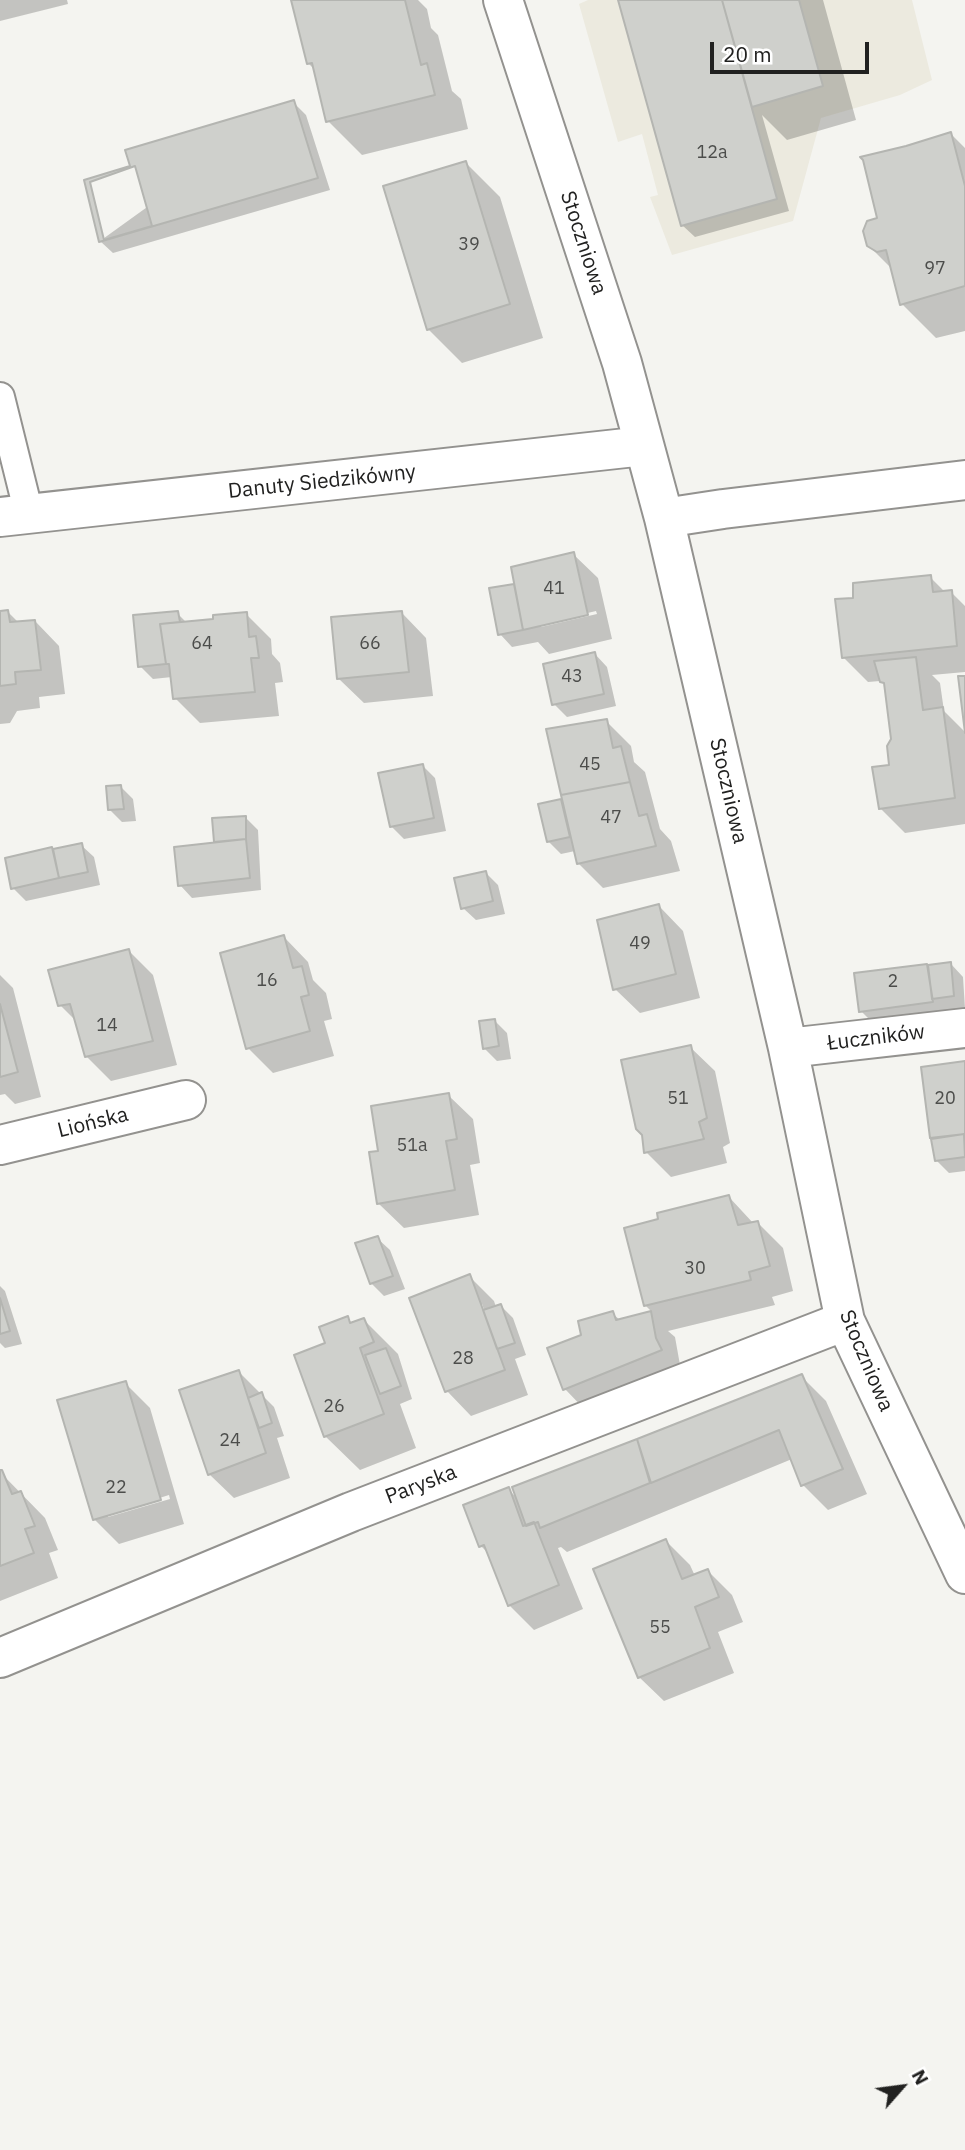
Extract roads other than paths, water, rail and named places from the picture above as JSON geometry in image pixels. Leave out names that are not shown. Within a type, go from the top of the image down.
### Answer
[{"type":"street","name":"Stoczniowa","points":[[503,0],[622,363],[664,518],[788,1048],[845,1321],[965,1574]]},
{"type":"street","name":"Danuty Siedzikówny","points":[[15,516],[644,446]]},
{"type":"street","points":[[664,518],[965,480]]},
{"type":"street","name":"Łuczników","points":[[788,1048],[965,1028]]},
{"type":"street","name":"Liońska","points":[[0,1145],[186,1100]]},
{"type":"street","name":"Paryska","points":[[0,1658],[351,1511],[845,1321]]},
{"type":"lane","points":[[0,397],[15,516]]}]
